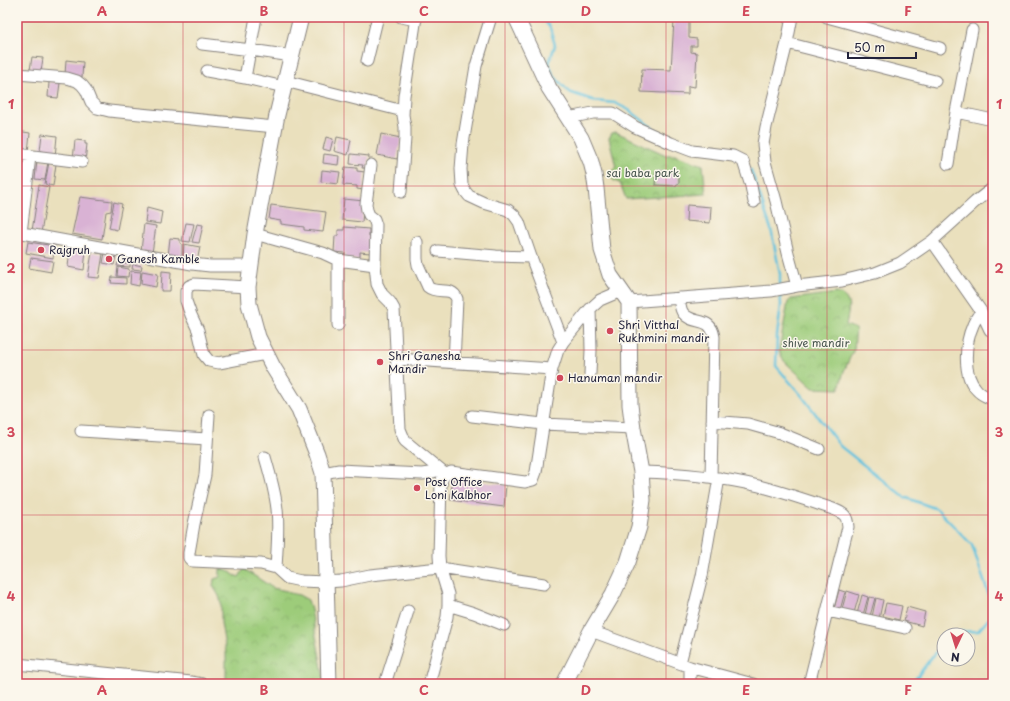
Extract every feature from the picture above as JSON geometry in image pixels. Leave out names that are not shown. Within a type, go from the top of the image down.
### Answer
[{"type":"street","points":[[245,78],[256,17]]},
{"type":"street","points":[[301,17],[275,127],[255,234],[248,287],[249,304],[258,337],[273,367],[300,409],[323,473],[329,684]]},
{"type":"street","points":[[367,61],[378,17]]},
{"type":"street","points":[[401,17],[416,19],[404,96],[403,110],[405,138],[401,192]]},
{"type":"street","points":[[491,17],[476,66],[464,136],[461,169],[462,185],[469,196],[475,200],[484,204],[508,210],[519,222],[563,342]]},
{"type":"street","points":[[516,17],[549,88],[581,138],[591,162],[596,188],[602,250],[610,275],[625,296],[630,405],[641,472],[643,500],[639,527],[628,562],[613,594],[591,631],[564,684]]},
{"type":"street","points":[[792,17],[763,144],[765,162],[788,253],[792,287]]},
{"type":"street","points":[[827,17],[940,48]]},
{"type":"street","points":[[948,164],[956,112],[972,30]]},
{"type":"street","points":[[787,43],[935,81]]},
{"type":"street","points":[[202,44],[292,56]]},
{"type":"street","points":[[207,72],[285,84],[403,110]]},
{"type":"street","points":[[17,74],[67,78],[77,81],[86,90],[91,102],[97,108],[110,111],[275,127]]},
{"type":"street","points":[[956,112],[993,120]]},
{"type":"street","points":[[568,118],[593,113],[613,113],[635,127],[678,146],[692,150],[733,156],[743,161],[751,186],[754,202]]},
{"type":"street","points":[[17,154],[82,162]]},
{"type":"street","points":[[30,156],[19,232],[192,264],[210,266],[251,266]]},
{"type":"street","points":[[371,165],[366,204],[369,215],[374,219],[376,225],[375,264],[377,284],[382,294],[390,302],[394,309],[400,429],[405,441],[442,472]]},
{"type":"street","points":[[323,473],[339,470],[422,474],[451,472],[525,482],[533,480],[536,472],[552,369],[558,350],[590,309],[600,300],[625,296],[679,298],[771,290],[842,281],[874,273],[900,263],[932,241],[975,202],[993,188]]},
{"type":"street","points":[[255,234],[323,253],[338,260],[375,264]]},
{"type":"street","points":[[932,241],[981,311],[990,330]]},
{"type":"street","points":[[417,242],[418,265],[428,287],[455,294],[454,363]]},
{"type":"street","points":[[438,251],[496,256],[531,257]]},
{"type":"street","points":[[338,260],[338,324]]},
{"type":"street","points":[[248,287],[194,284],[189,286],[186,291],[186,301],[198,330],[204,355],[209,361],[219,363],[266,354]]},
{"type":"street","points":[[679,298],[680,308],[683,313],[688,317],[708,324],[713,329],[712,421],[715,478],[702,576],[680,663]]},
{"type":"street","points":[[590,309],[590,374]]},
{"type":"street","points":[[981,311],[973,325],[970,335],[967,350],[966,370],[970,381],[977,390],[993,400]]},
{"type":"street","points":[[397,359],[552,369]]},
{"type":"street","points":[[208,415],[204,480],[189,553],[189,558],[192,561],[261,564],[276,568],[287,578],[301,581],[341,581],[370,575],[440,568],[544,584]]},
{"type":"street","points":[[472,416],[543,424],[633,428]]},
{"type":"street","points":[[712,421],[748,424],[780,433],[819,449]]},
{"type":"street","points":[[81,431],[207,439]]},
{"type":"street","points":[[266,457],[277,509],[276,568]]},
{"type":"street","points":[[429,684],[447,617],[448,605],[448,594],[440,568],[439,556],[442,472]]},
{"type":"street","points":[[641,472],[676,473],[760,486],[843,513],[848,519],[848,527],[809,684]]},
{"type":"street","points":[[448,605],[474,613],[504,626]]},
{"type":"street","points":[[386,684],[408,611]]},
{"type":"street","points":[[827,611],[905,628]]},
{"type":"street","points":[[591,631],[736,682],[754,684]]},
{"type":"street","points":[[17,664],[202,684]]},
{"type":"street","points":[[690,667],[690,684]]},
{"type":"green space","name":"sai baba park","points":[[616,132],[666,155],[675,155],[703,165],[706,194],[626,199],[620,183],[612,179],[613,172],[616,167],[609,138],[612,133]]},
{"type":"green space","name":"shive mandir","points":[[837,293],[846,298],[848,302],[849,310],[846,325],[856,329],[854,349],[844,371],[839,389],[813,388],[783,360],[779,351],[788,302],[791,299]]},
{"type":"green space","points":[[220,569],[228,570],[239,577],[244,569],[273,588],[299,595],[308,600],[325,684],[226,684],[226,652],[221,623],[221,603],[213,586],[214,579],[220,577]]},
{"type":"building","points":[[674,20],[689,21],[689,38],[697,39],[697,46],[691,46],[691,52],[697,53],[695,87],[688,86],[688,94],[641,92],[642,69],[671,70]]},
{"type":"building","points":[[32,57],[43,58],[41,72],[30,70]]},
{"type":"building","points":[[66,60],[83,62],[82,77],[65,75]]},
{"type":"building","points":[[49,82],[60,83],[58,98],[48,97]]},
{"type":"building","points":[[17,131],[30,133],[28,152],[17,151]]},
{"type":"building","points":[[42,134],[57,136],[55,157],[45,156],[46,152],[40,151]]},
{"type":"building","points":[[381,134],[401,138],[397,159],[377,155]]},
{"type":"building","points":[[326,137],[333,139],[330,151],[323,149]]},
{"type":"building","points":[[337,137],[351,140],[348,155],[334,151]]},
{"type":"building","points":[[75,140],[85,141],[85,144],[87,144],[85,162],[73,160]]},
{"type":"building","points":[[324,154],[339,156],[338,165],[323,163]]},
{"type":"building","points":[[351,154],[369,156],[368,168],[362,168],[363,165],[350,164]]},
{"type":"building","points":[[17,161],[22,162],[18,180],[17,180]]},
{"type":"building","points":[[37,161],[48,162],[45,180],[35,179]]},
{"type":"building","points":[[49,162],[56,164],[53,186],[45,184]]},
{"type":"building","points":[[345,167],[357,168],[357,171],[365,172],[363,190],[357,189],[357,186],[343,185]]},
{"type":"building","points":[[322,170],[340,172],[338,184],[321,182]]},
{"type":"building","points":[[656,171],[677,173],[679,183],[676,186],[655,185]]},
{"type":"building","points":[[17,184],[24,185],[18,219],[17,219]]},
{"type":"building","points":[[39,185],[49,187],[41,233],[32,231]]},
{"type":"building","points":[[80,197],[112,201],[111,211],[106,212],[102,239],[72,234]]},
{"type":"building","points":[[344,199],[364,201],[362,222],[342,220]]},
{"type":"building","points":[[114,202],[122,204],[117,230],[109,228]]},
{"type":"building","points":[[271,205],[326,212],[323,232],[304,230],[304,227],[281,224],[281,221],[269,219]]},
{"type":"building","points":[[687,205],[711,207],[710,223],[686,221]]},
{"type":"building","points":[[147,208],[162,212],[160,224],[145,222]]},
{"type":"building","points":[[186,223],[194,224],[190,242],[182,241]]},
{"type":"building","points":[[144,224],[156,226],[152,253],[141,251]]},
{"type":"building","points":[[197,224],[203,225],[199,243],[192,242]]},
{"type":"building","points":[[344,227],[369,229],[369,237],[371,237],[370,253],[360,252],[360,260],[344,259],[345,253],[334,252],[335,236],[338,236],[338,230],[344,230]]},
{"type":"building","points":[[170,238],[180,239],[180,243],[182,244],[182,259],[168,256]]},
{"type":"building","name":"Rajgruh","points":[[28,242],[55,246],[53,258],[26,253]]},
{"type":"building","points":[[184,244],[200,247],[197,262],[183,260]]},
{"type":"building","points":[[70,248],[86,250],[84,270],[68,267]]},
{"type":"building","points":[[92,252],[103,254],[99,278],[88,277]]},
{"type":"building","name":"Ganesh Kamble","points":[[105,253],[116,255],[114,265],[103,263]]},
{"type":"building","points":[[31,258],[53,261],[51,272],[29,268]]},
{"type":"building","points":[[118,262],[130,264],[130,267],[117,266]]},
{"type":"building","points":[[133,264],[142,266],[141,270],[132,269]]},
{"type":"building","points":[[118,267],[129,269],[128,277],[117,276]]},
{"type":"building","points":[[131,271],[141,272],[139,286],[130,284]]},
{"type":"building","points":[[142,271],[158,274],[156,287],[141,284]]},
{"type":"building","points":[[162,271],[171,272],[170,291],[161,291]]},
{"type":"building","points":[[112,277],[126,278],[126,284],[111,283]]},
{"type":"building","points":[[453,478],[506,485],[504,507],[450,500]]},
{"type":"building","points":[[839,590],[845,592],[840,610],[834,609]]},
{"type":"building","points":[[847,591],[859,595],[854,613],[842,609]]},
{"type":"building","points":[[862,595],[868,597],[863,615],[857,614]]},
{"type":"building","points":[[869,597],[875,598],[870,616],[865,615]]},
{"type":"building","points":[[876,598],[883,600],[879,619],[872,617]]},
{"type":"building","points":[[886,603],[902,606],[899,620],[883,616]]},
{"type":"building","points":[[907,607],[925,612],[922,626],[904,621]]},
{"type":"waterway","points":[[542,17],[550,28],[555,45],[549,63],[553,75],[569,92],[595,101],[615,103],[629,110],[658,132]]},
{"type":"waterway","points":[[751,170],[771,229],[780,274],[780,286]]},
{"type":"waterway","points":[[780,291],[781,305],[777,336],[776,366],[802,396],[840,446],[904,497],[937,509],[972,545],[993,605]]},
{"type":"waterway","points":[[976,631],[978,631],[993,614]]},
{"type":"waterway","points":[[914,684],[914,681],[936,652]]},
{"type":"place","name":"Rajgruh","points":[[41,250]]},
{"type":"place","name":"Ganesh Kamble","points":[[109,259]]},
{"type":"place","name":"Shri Vitthal Rukhmini mandir","points":[[610,331]]},
{"type":"place","name":"Shri Ganesha Mandir","points":[[380,362]]},
{"type":"place","name":"Hanuman mandir","points":[[560,378]]},
{"type":"place","name":"Post Office Loni Kalbhor","points":[[417,488]]}]
